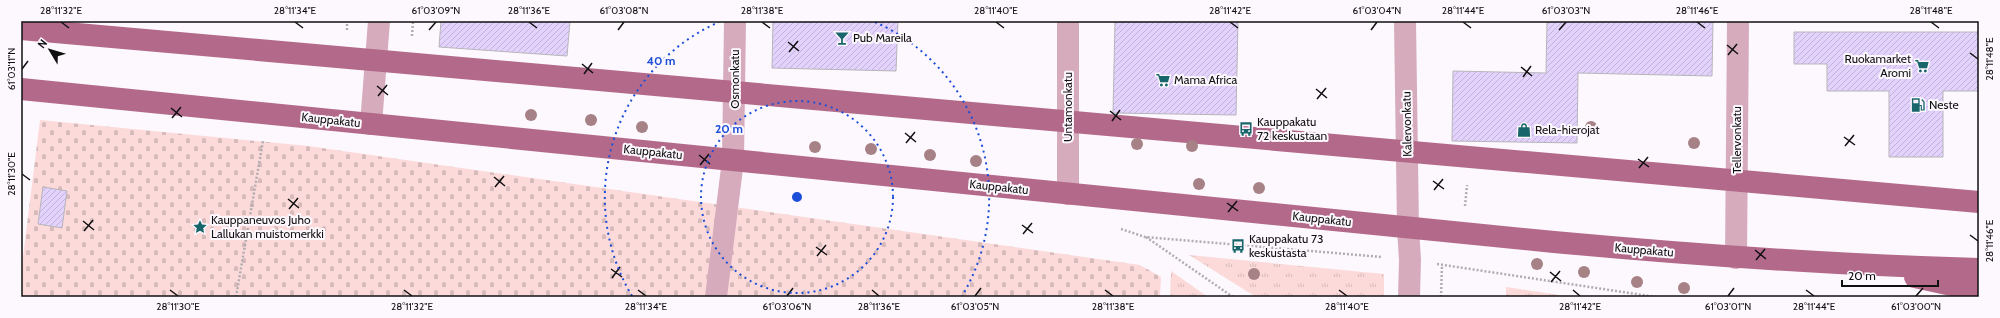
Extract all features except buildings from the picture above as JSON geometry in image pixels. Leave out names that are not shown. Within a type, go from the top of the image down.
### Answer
[{"type":"main road","points":[[21,29],[1737,182],[1979,202]]},
{"type":"main road","name":"Kauppakatu","points":[[21,89],[1408,228],[1736,258],[1867,266],[1979,269]]},
{"type":"main road","points":[[1867,266],[1979,292]]},
{"type":"street","points":[[372,124],[379,21]]},
{"type":"street","name":"Osmonkatu","points":[[716,297],[733,160],[735,21]]},
{"type":"street","name":"Untamonkatu","points":[[1068,21],[1068,194]]},
{"type":"street","name":"Kalervonkatu","points":[[1405,21],[1408,228],[1410,260],[1409,297]]},
{"type":"street","name":"Tellervonkatu","points":[[1736,258],[1738,21]]},
{"type":"path","points":[[236,297],[264,137]]},
{"type":"path","points":[[1145,237],[1233,297]]},
{"type":"path","points":[[1441,297],[1442,265]]},
{"type":"green space","points":[[40,120],[308,146],[1140,265],[1161,277],[1160,297],[21,297],[21,273]]},
{"type":"green space","points":[[1189,255],[1384,274],[1384,297],[1256,297]]},
{"type":"green space","points":[[1171,271],[1208,297],[1170,297]]},
{"type":"green space","points":[[1506,287],[1573,297],[1506,297]]},
{"type":"place","name":"Pub Mareila","points":[[842,38]]},
{"type":"place","name":"Ruokamarket Aromi","points":[[1922,66]]},
{"type":"place","name":"Mama Africa","points":[[1163,80]]},
{"type":"place","name":"Neste","points":[[1918,105]]},
{"type":"place","name":"Kauppakatu 72 keskustaan","points":[[1246,129]]},
{"type":"place","name":"Rela-hierojat","points":[[1524,130]]},
{"type":"place","name":"Kauppaneuvos Juho Lallukan muistomerkki","points":[[200,227]]},
{"type":"place","name":"Kauppakatu 73 keskustasta","points":[[1238,246]]}]
